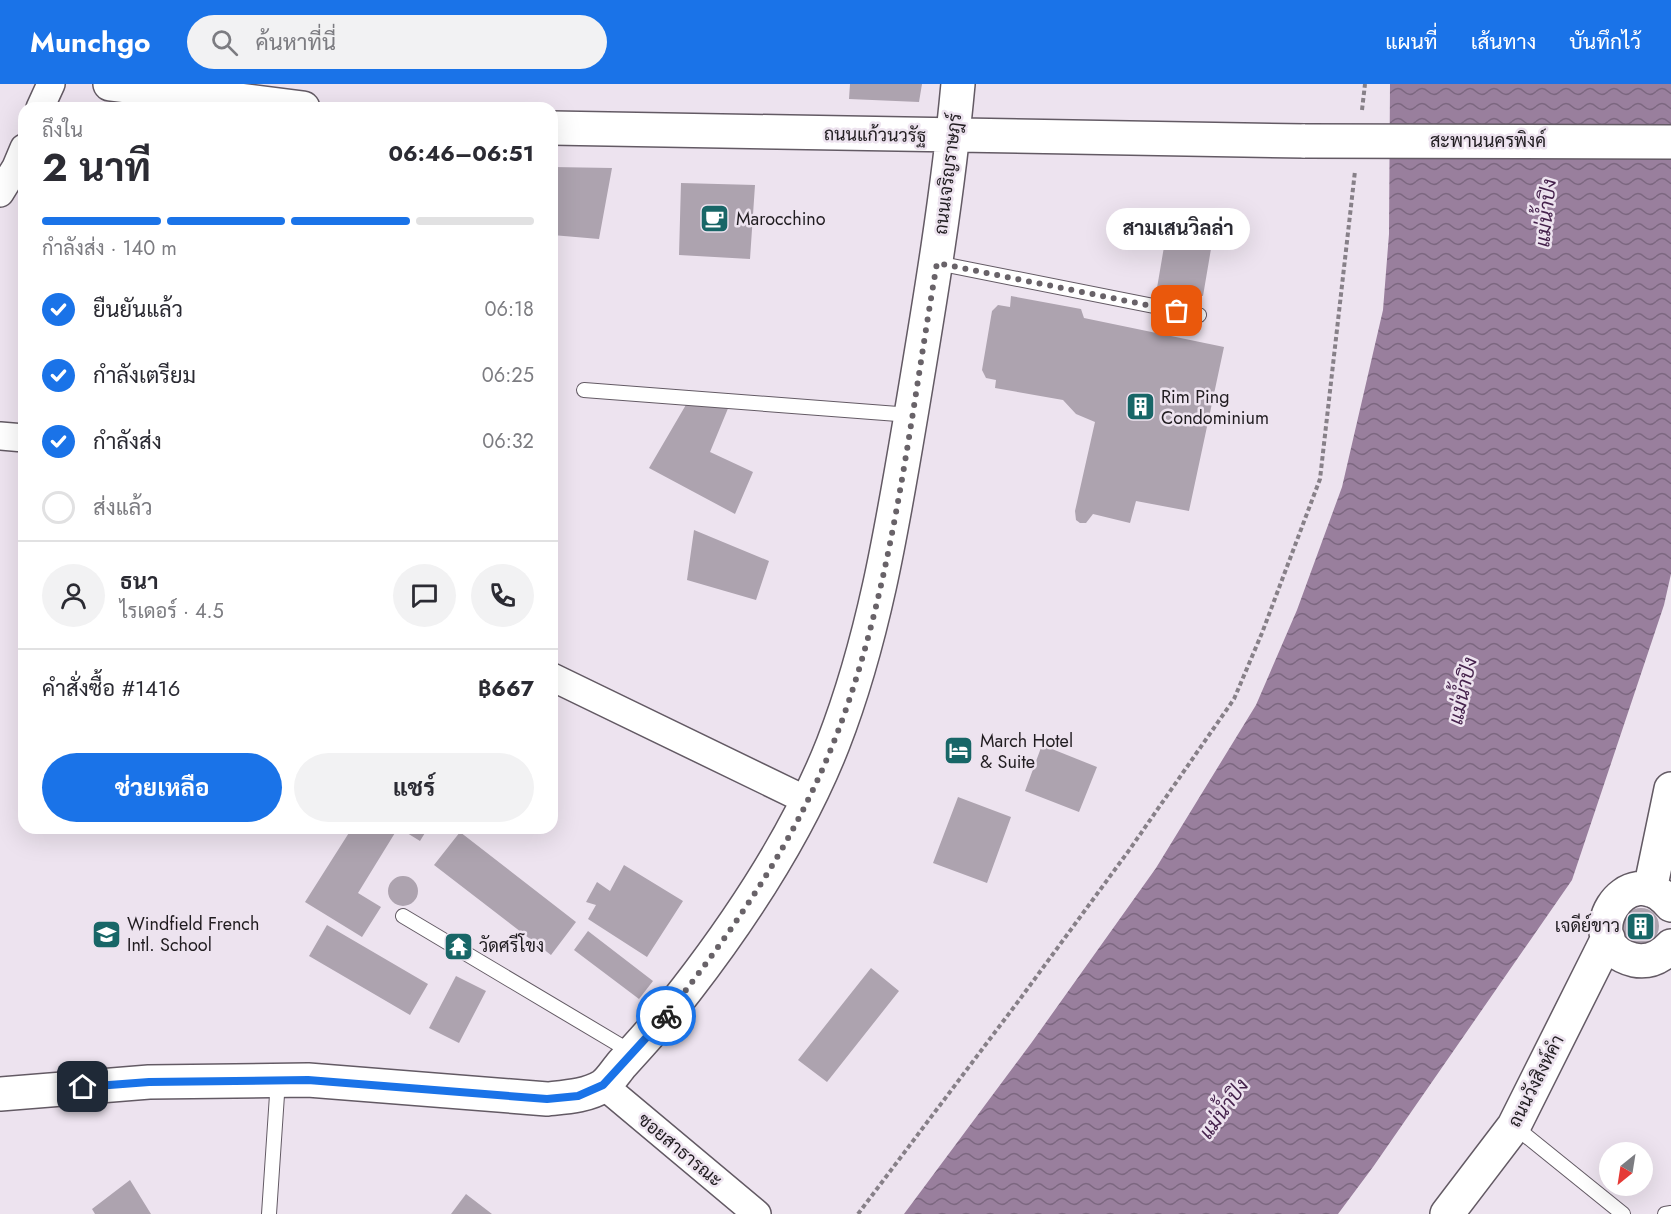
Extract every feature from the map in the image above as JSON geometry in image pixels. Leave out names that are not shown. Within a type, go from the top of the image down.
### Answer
[{"type":"street","points":[[43,102],[51,84]]},
{"type":"street","points":[[110,84],[255,102]]},
{"type":"street","name":"ถนนเจริญราษฎร์","points":[[0,1094],[149,1082],[308,1080],[547,1099],[578,1096],[603,1085],[665,1017],[713,956],[764,880],[808,801],[833,745],[855,681],[872,618],[898,494],[937,263],[954,136],[958,84]]},
{"type":"street","name":"ถนนแก้วนวรัฐ","points":[[558,128],[1305,141]]},
{"type":"street","name":"สะพานนครพิงค์","points":[[1305,141],[1671,142]]},
{"type":"street","points":[[0,193],[18,162]]},
{"type":"street","points":[[0,435],[18,437]]},
{"type":"street","points":[[558,680],[808,801]]},
{"type":"street","points":[[1671,789],[1660,897],[1636,889],[1628,892],[1612,904],[1605,925],[1608,938],[1619,953],[1637,960],[1655,958],[1671,946]]},
{"type":"street","name":"ถนนวังสิงห์คำ","points":[[1447,1214],[1514,1126],[1608,938]]},
{"type":"street","name":"ซอยสาธารณะ","points":[[603,1085],[757,1214]]},
{"type":"lane","points":[[937,263],[1199,315]]},
{"type":"lane","points":[[584,390],[911,415]]},
{"type":"lane","points":[[403,916],[633,1053]]},
{"type":"lane","points":[[269,1214],[278,1080]]},
{"type":"lane","points":[[1514,1126],[1623,1214]]},
{"type":"lane","points":[[1665,1214],[1671,1213]]},
{"type":"path","points":[[1361,119],[1365,84]]},
{"type":"path","points":[[858,1214],[1082,915],[1233,699],[1262,633],[1320,479],[1356,166]]},
{"type":"water","name":"แม่น้ำปิง","points":[[1390,84],[1671,84],[1671,574],[1664,605],[1572,880],[1338,1214],[904,1214],[1032,1042],[1156,868],[1256,705],[1297,610],[1342,487],[1383,310],[1389,234]]},
{"type":"building","points":[[850,84],[922,84],[919,102],[849,99]]},
{"type":"building","points":[[558,167],[612,168],[599,239],[558,236]]},
{"type":"building","points":[[681,183],[755,185],[750,259],[679,255]]},
{"type":"building","points":[[1166,235],[1212,243],[1203,296],[1157,288]]},
{"type":"building","name":"Rim Ping Condominium","points":[[1011,296],[1081,309],[1084,318],[1224,347],[1189,511],[1136,501],[1130,523],[1093,514],[1086,523],[1076,520],[1075,511],[1095,422],[1076,414],[1063,400],[995,388],[996,380],[986,378],[982,370],[992,311],[998,305],[1010,307]]},
{"type":"building","points":[[687,403],[729,406],[710,452],[753,472],[735,514],[649,468]]},
{"type":"building","points":[[694,530],[769,561],[756,600],[687,580]]},
{"type":"building","points":[[1042,745],[1097,767],[1079,812],[1025,791]]},
{"type":"building","points":[[958,797],[1011,817],[987,883],[933,863]]},
{"type":"building","points":[[348,834],[394,834],[358,893],[381,907],[362,937],[305,902]]},
{"type":"building","points":[[409,834],[424,834],[420,841]]},
{"type":"building","points":[[458,834],[463,834],[576,922],[551,955],[434,865]]},
{"type":"building","points":[[624,865],[683,901],[647,957],[588,919],[596,905],[586,902],[597,882],[610,891]]},
{"type":"building","points":[[403,876],[409,877],[417,885],[417,897],[409,905],[403,906],[397,905],[389,897],[388,891],[389,885],[397,877]]},
{"type":"building","name":"เจดีย์ขาว","points":[[1641,908],[1653,914],[1659,926],[1653,938],[1641,944],[1629,938],[1623,926],[1629,914]]},
{"type":"building","points":[[327,925],[428,984],[410,1015],[309,956]]},
{"type":"building","points":[[588,931],[653,981],[639,999],[574,950]]},
{"type":"building","points":[[871,968],[899,991],[827,1082],[798,1060]]},
{"type":"building","points":[[456,976],[486,991],[459,1043],[429,1028]]},
{"type":"building","points":[[130,1180],[151,1214],[95,1214],[92,1209]]},
{"type":"building","points":[[466,1194],[492,1214],[451,1214]]},
{"type":"way so far","points":[[666,1016],[713,956],[764,880],[808,801],[833,745],[855,681],[878,597],[937,263],[1177,311]]},
{"type":"place","name":"Marocchino","points":[[715,219]]},
{"type":"place","name":"สามเสนวิลล่า","points":[[1177,311]]},
{"type":"place","name":"Rim Ping Condominium","points":[[1140,407]]},
{"type":"place","name":"March Hotel & Suite","points":[[959,751]]},
{"type":"place","name":"เจดีย์ขาว","points":[[1641,926]]},
{"type":"place","name":"Windfield French Intl. School","points":[[106,934]]},
{"type":"place","name":"วัดศรีโขง","points":[[458,946]]},
{"type":"route","points":[[83,1087],[149,1082],[308,1080],[547,1099],[578,1096],[603,1085],[666,1016]]}]
